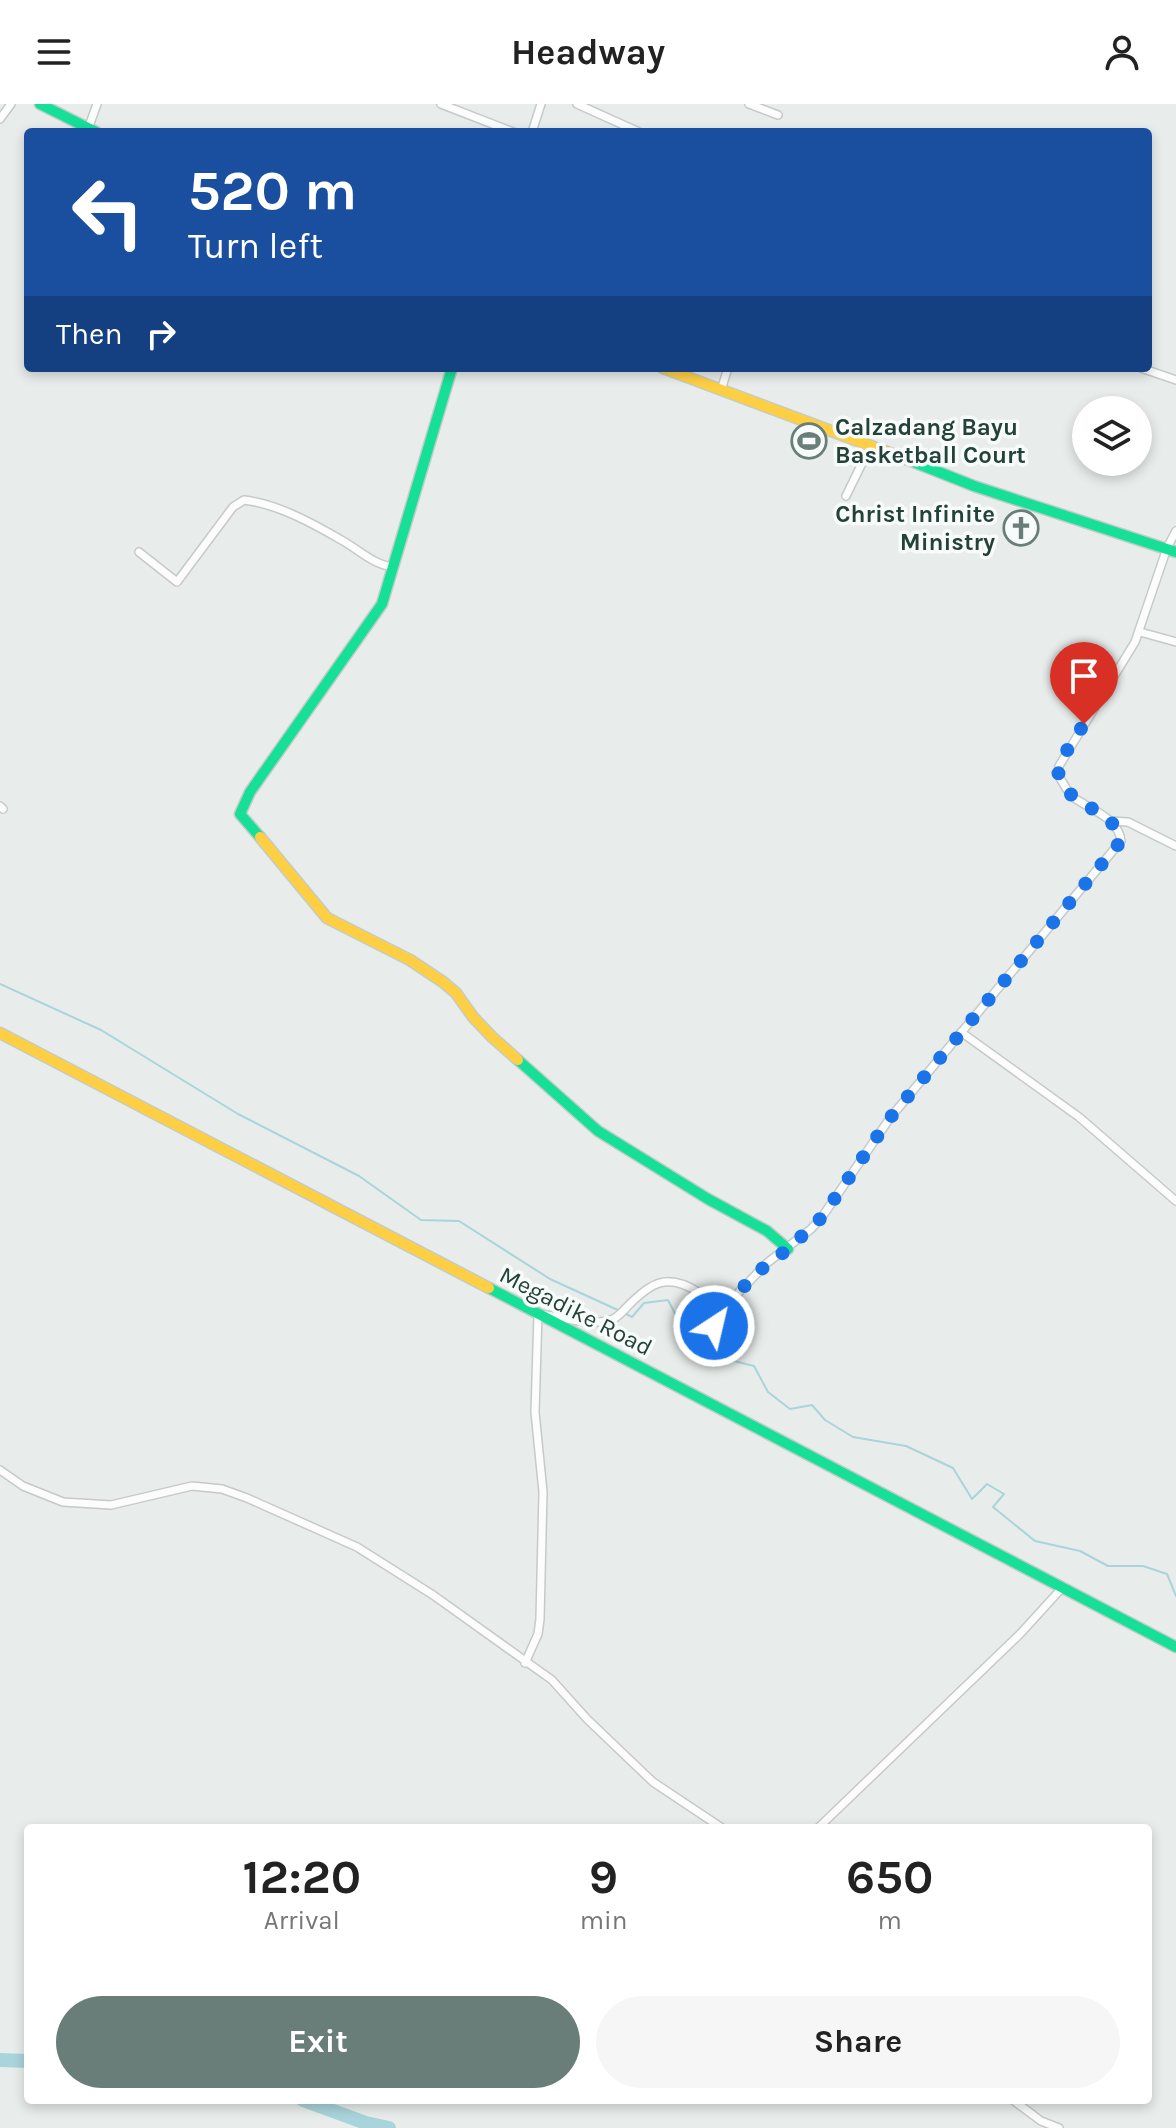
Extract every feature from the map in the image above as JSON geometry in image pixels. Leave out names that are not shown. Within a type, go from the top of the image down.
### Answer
[{"type":"street","points":[[0,119],[11,104]]},
{"type":"street","points":[[40,104],[88,128]]},
{"type":"street","points":[[92,128],[97,104]]},
{"type":"street","points":[[441,104],[503,128]]},
{"type":"street","points":[[533,128],[541,104]]},
{"type":"street","points":[[577,104],[630,128]]},
{"type":"street","points":[[749,104],[778,115]]},
{"type":"street","points":[[451,372],[388,593],[250,792],[240,814],[327,918],[410,960],[443,982],[492,1037],[598,1131],[708,1199],[767,1231],[788,1249]]},
{"type":"street","points":[[674,372],[974,486],[1171,550]]},
{"type":"street","points":[[721,390],[727,372]]},
{"type":"street","points":[[1152,372],[1176,380]]},
{"type":"street","points":[[846,496],[871,445]]},
{"type":"street","points":[[139,552],[177,582],[233,507],[244,500],[280,510],[324,530],[379,564],[393,567]]},
{"type":"street","points":[[714,1326],[739,1292],[767,1263],[788,1249],[826,1211],[890,1118],[1121,841],[1121,835],[1111,821],[1070,795],[1058,775],[1059,766],[1140,632],[1176,531]]},
{"type":"street","points":[[1140,632],[1176,642]]},
{"type":"street","points":[[1111,821],[1128,822],[1176,846]]},
{"type":"street","points":[[961,1032],[1079,1117],[1176,1201]]},
{"type":"street","name":"Megadike Road","points":[[0,1033],[1176,1647]]},
{"type":"street","points":[[525,1663],[538,1634],[540,1619],[543,1492],[535,1412],[538,1314],[573,1321],[599,1321],[615,1318],[646,1288],[658,1283],[670,1281],[698,1292]]},
{"type":"street","points":[[0,1470],[23,1486],[63,1502],[111,1505],[192,1486],[222,1489],[357,1547],[433,1595],[552,1680],[587,1719],[653,1782],[716,1824]]},
{"type":"street","points":[[822,1824],[1020,1634],[1062,1588]]},
{"type":"street","points":[[1018,2104],[1041,2121],[1059,2128]]},
{"type":"green space","name":"Calzadang Bayu Basketball Court","points":[[797,426],[829,438],[822,456],[790,444]]},
{"type":"waterway","points":[[0,984],[101,1030],[238,1114],[359,1176],[421,1220],[459,1221],[550,1279],[620,1311]]},
{"type":"waterway","points":[[626,1314],[632,1317],[644,1303],[668,1300],[691,1344],[714,1356],[754,1366],[768,1392],[790,1409],[812,1405],[825,1420],[853,1437],[906,1446],[953,1468],[972,1499],[987,1484],[1004,1494],[993,1507],[1035,1541],[1080,1551],[1108,1566],[1143,1566],[1167,1574],[1176,1596]]},
{"type":"waterway","points":[[0,2060],[24,2061]]},
{"type":"waterway","points":[[314,2104],[389,2128]]},
{"type":"traffic: fast","points":[[40,104],[88,128]]},
{"type":"traffic: fast","points":[[260,837],[240,814],[250,792],[382,604],[451,372]]},
{"type":"traffic: fast","points":[[906,459],[974,486],[1176,552]]},
{"type":"traffic: fast","points":[[518,1060],[598,1131],[708,1199],[767,1231],[788,1249]]},
{"type":"traffic: fast","points":[[489,1288],[1176,1647]]},
{"type":"traffic: slow","points":[[674,372],[906,459]]},
{"type":"traffic: slow","points":[[260,837],[327,918],[410,960],[443,982],[492,1037],[518,1060]]},
{"type":"traffic: slow","points":[[0,1033],[489,1288]]},
{"type":"place","name":"Calzadang Bayu Basketball Court","points":[[809,441]]},
{"type":"place","name":"Christ Infinite Ministry","points":[[1021,528]]},
{"type":"route","points":[[714,1326],[734,1297],[759,1271],[822,1217],[890,1118],[1121,841],[1121,835],[1111,821],[1070,795],[1058,775],[1064,755],[1084,724]]}]
